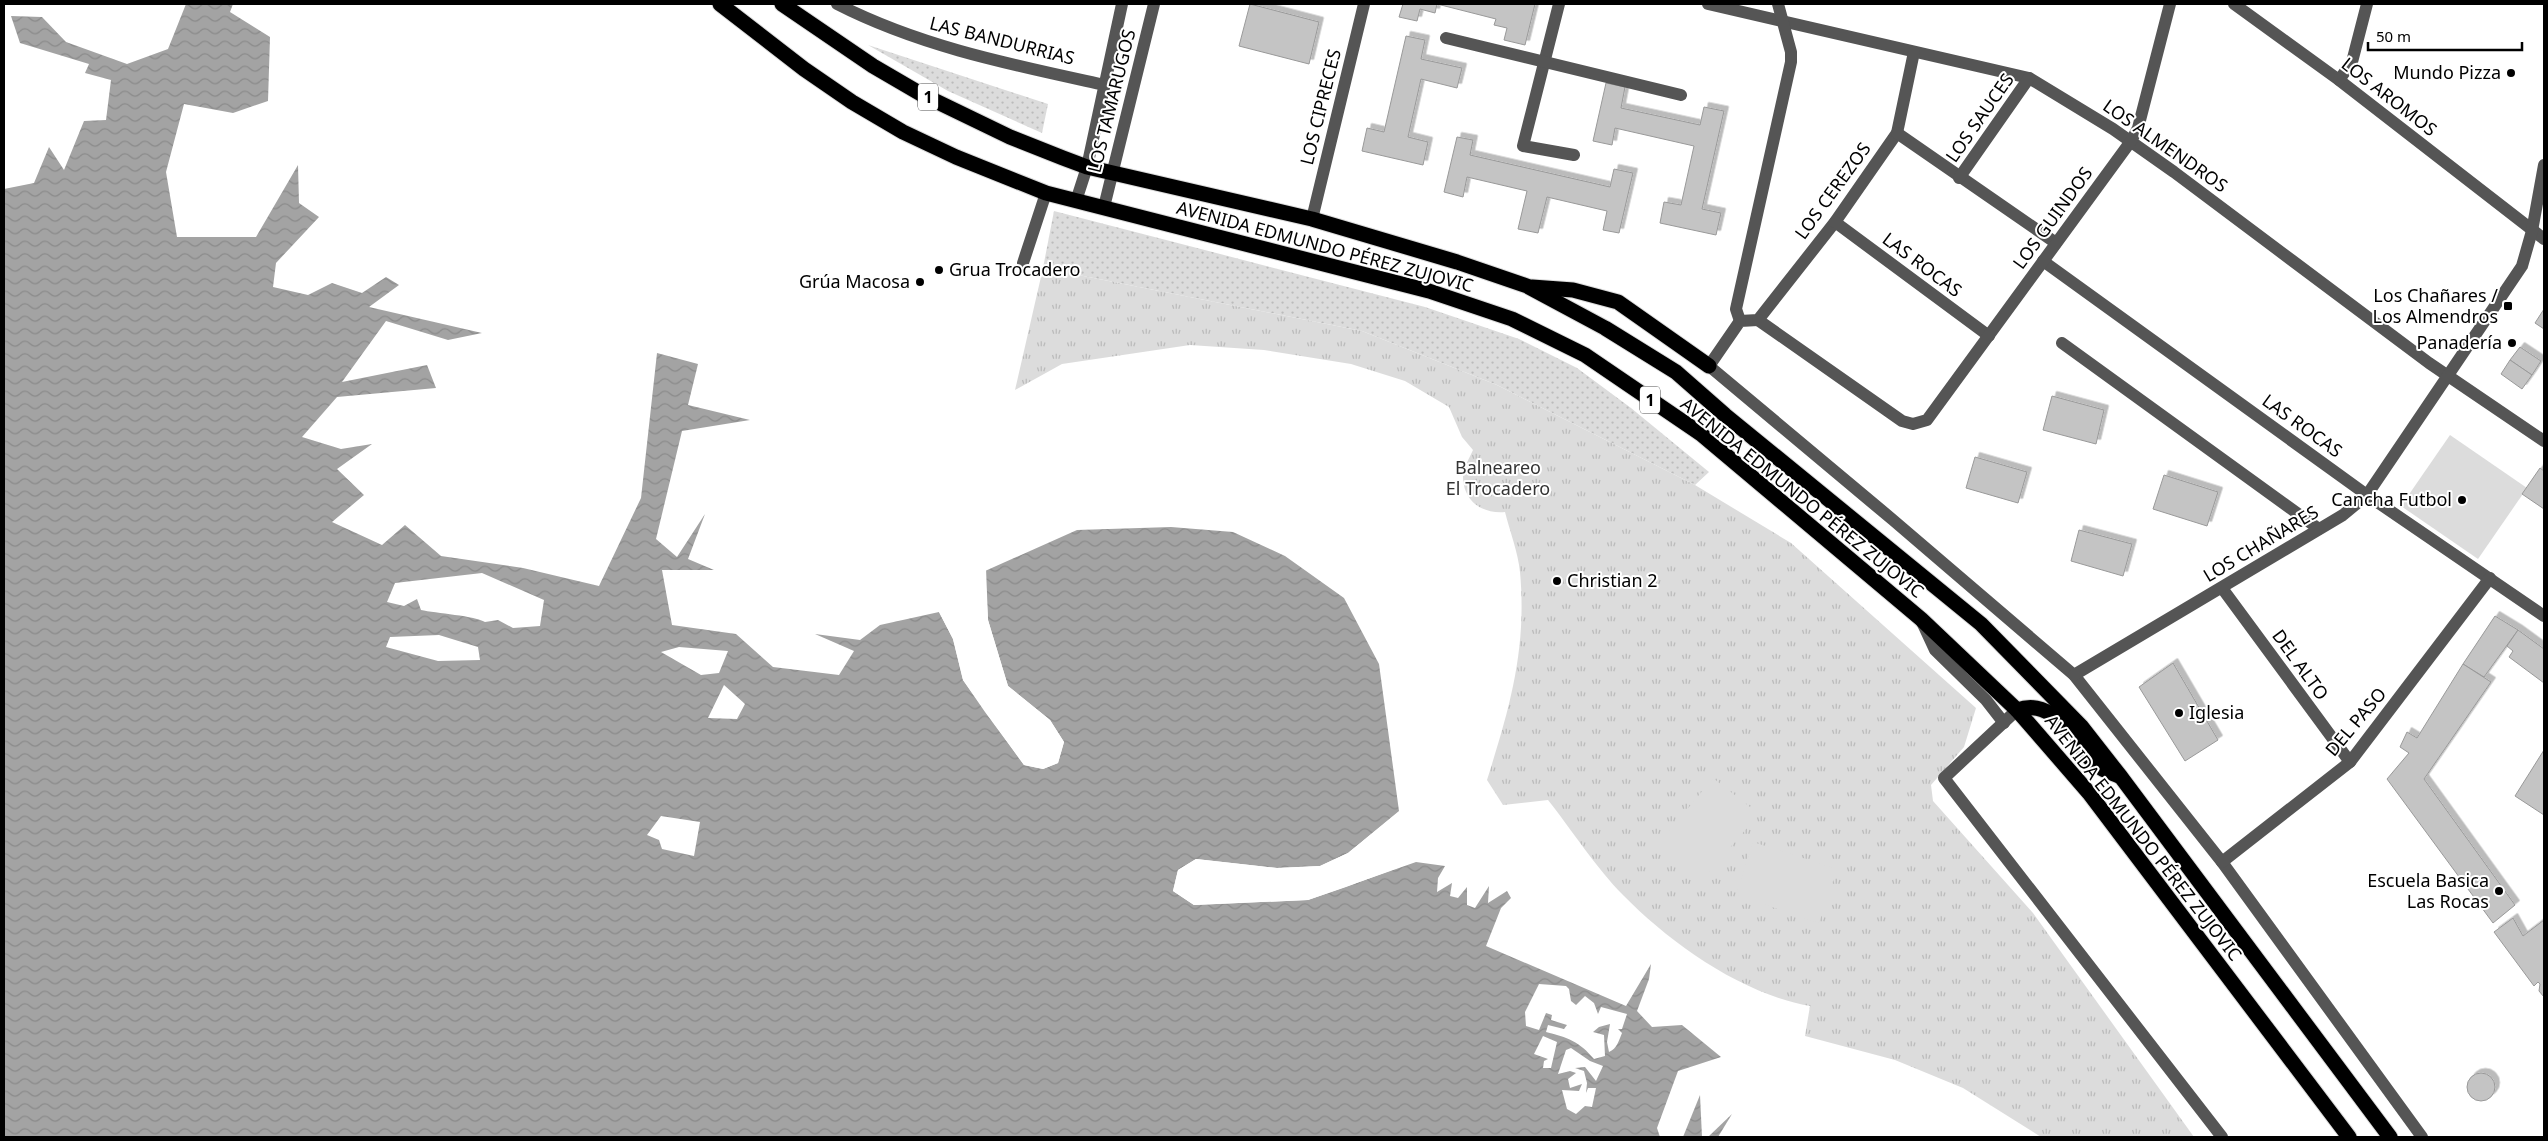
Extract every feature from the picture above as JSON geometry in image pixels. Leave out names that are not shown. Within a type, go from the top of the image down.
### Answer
[{"type":"highway","name":"AVENIDA EDMUNDO PÉREZ ZUJOVIC","points":[[720,4],[804,69],[903,132],[956,157],[1046,193],[1430,290],[1512,319],[1577,351],[1701,434],[1921,619],[2017,710],[2089,793],[2349,1137]]},
{"type":"highway","name":"AVENIDA EDMUNDO PÉREZ ZUJOVIC","points":[[782,4],[849,50],[921,94],[1010,137],[1086,166],[1312,219],[1457,262],[1527,286],[1605,328],[1676,372],[1725,415],[1981,624],[2081,726],[2390,1137]]},
{"type":"highway","points":[[1527,286],[1573,290],[1618,302],[1709,366]]},
{"type":"highway","points":[[2017,710],[2029,706],[2045,709],[2098,767],[2121,777]]},
{"type":"street","name":"LAS BANDURRIAS","points":[[837,4],[896,31],[939,45],[998,61],[1104,85]]},
{"type":"street","name":"LOS TAMARUGOS","points":[[1076,201],[1086,166],[1122,4]]},
{"type":"street","name":"LOS TAMARUGOS","points":[[1104,208],[1154,4]]},
{"type":"street","name":"LOS CIPRECES","points":[[1312,219],[1364,4]]},
{"type":"street","points":[[1559,4],[1546,62],[1523,146],[1574,156]]},
{"type":"street","name":"LOS ALMENDROS","points":[[1708,4],[2029,78],[2131,141],[2447,376],[2544,441]]},
{"type":"street","points":[[1740,321],[1736,309],[1791,62],[1791,52],[1784,20],[1778,4]]},
{"type":"street","name":"LOS GUINDOS","points":[[1758,320],[1902,421],[1913,424],[1927,420],[2131,141],[2138,128],[2170,4]]},
{"type":"street","name":"LOS AROMOS","points":[[2234,4],[2339,80],[2532,232],[2544,239]]},
{"type":"street","points":[[2339,80],[2352,62],[2367,4]]},
{"type":"street","points":[[1446,38],[1681,94]]},
{"type":"street","name":"LOS CEREZOS","points":[[1758,320],[1835,222],[1897,132],[1914,52]]},
{"type":"street","name":"LOS SAUCES","points":[[1959,178],[2029,78]]},
{"type":"street","points":[[1897,132],[1959,178],[2056,243]]},
{"type":"street","name":"LOS CHAÑARES","points":[[2074,675],[2343,515],[2367,495],[2522,266],[2532,232],[2544,165]]},
{"type":"street","points":[[1023,263],[1046,193]]},
{"type":"street","name":"LAS ROCAS","points":[[1835,222],[1989,336]]},
{"type":"street","name":"LAS ROCAS","points":[[2043,261],[2367,495],[2544,616]]},
{"type":"street","points":[[1740,321],[1758,320]]},
{"type":"street","points":[[1740,321],[1709,366],[2074,675],[2222,862],[2422,1137]]},
{"type":"street","points":[[2062,343],[2319,529]]},
{"type":"street","name":"DEL PASO","points":[[2222,862],[2350,762],[2490,578]]},
{"type":"street","name":"DEL ALTO","points":[[2222,588],[2350,762]]},
{"type":"street","points":[[1921,619],[1935,650],[1986,700],[2004,723]]},
{"type":"street","points":[[2017,710],[1944,778],[2222,1137]]},
{"type":"green space","points":[[868,45],[1048,104],[1042,133],[948,91]]},
{"type":"green space","points":[[1054,211],[1425,307],[1519,339],[1577,368],[1631,408],[1709,472],[1695,485],[1497,385],[1362,331],[1043,268]]},
{"type":"green space","name":"Balneareo El Trocadero","points":[[1043,268],[1362,331],[1497,385],[1695,485],[1791,543],[1976,708],[1964,747],[1931,785],[1933,801],[2033,913],[2194,1137],[2041,1137],[1963,1088],[1895,1060],[1805,1036],[1810,1006],[1784,1000],[1734,979],[1685,948],[1642,913],[1613,885],[1548,800],[1503,805],[1487,780],[1503,728],[1515,678],[1521,627],[1520,572],[1505,512],[1489,511],[1482,508],[1470,499],[1466,492],[1463,473],[1473,450],[1462,437],[1449,407],[1405,381],[1351,364],[1264,350],[1190,345],[1062,364],[1015,390]]},
{"type":"green space","name":"Cancha Futbol","points":[[2450,435],[2527,488],[2478,559],[2401,506]]},
{"type":"green space","points":[[1713,778],[1759,814],[1703,879],[1660,842]]},
{"type":"green space","points":[[1753,842],[1837,869],[1819,923],[1736,895]]},
{"type":"water","points":[[186,4],[233,4],[230,12],[270,37],[268,101],[233,113],[184,104],[166,172],[177,237],[256,237],[298,165],[299,203],[319,217],[276,263],[273,287],[308,295],[332,283],[362,293],[386,277],[399,285],[369,307],[482,333],[448,340],[386,321],[342,382],[427,365],[436,388],[337,397],[302,437],[341,449],[372,444],[337,469],[364,495],[332,522],[382,545],[405,525],[441,556],[523,568],[599,586],[641,498],[657,353],[698,364],[688,405],[750,420],[682,431],[656,539],[677,557],[705,514],[688,559],[714,570],[662,570],[672,625],[736,634],[773,667],[839,675],[854,651],[815,634],[860,640],[880,625],[939,612],[953,639],[963,680],[1024,765],[1043,769],[1058,763],[1064,742],[1050,720],[1008,686],[988,620],[985,571],[1077,530],[1171,527],[1233,532],[1285,556],[1344,598],[1379,664],[1399,811],[1348,853],[1320,866],[1277,868],[1196,859],[1178,870],[1173,891],[1194,905],[1308,900],[1416,862],[1445,866],[1438,878],[1437,892],[1452,883],[1450,896],[1458,898],[1467,887],[1467,905],[1475,908],[1489,886],[1488,903],[1507,891],[1511,898],[1501,908],[1486,946],[1626,1006],[1651,964],[1649,979],[1637,1011],[1652,1027],[1682,1025],[1721,1057],[1678,1071],[1657,1128],[1660,1137],[4,1137],[4,189],[34,183],[49,147],[64,170],[84,121],[106,120],[111,80],[85,73],[89,64],[20,43],[11,16],[42,17],[66,42],[127,64],[168,49]],"holes":[[[482,573],[544,600],[540,626],[513,628],[498,620],[485,622],[464,616],[421,610],[417,599],[404,606],[387,602],[395,583]],[[439,635],[478,647],[480,660],[438,661],[386,647],[390,637]],[[679,647],[728,651],[719,673],[701,675],[661,652]],[[724,685],[745,704],[737,719],[708,718]],[[661,816],[700,822],[694,856],[662,849],[659,840],[647,835]],[[1539,984],[1566,986],[1569,989],[1571,1001],[1576,1005],[1585,996],[1594,1003],[1598,1014],[1601,1007],[1627,1014],[1622,1029],[1618,1029],[1622,1033],[1619,1041],[1612,1051],[1609,1052],[1607,1042],[1610,1024],[1599,1027],[1593,1032],[1604,1035],[1605,1056],[1594,1059],[1584,1048],[1573,1041],[1546,1032],[1548,1025],[1564,1029],[1567,1025],[1551,1020],[1552,1015],[1546,1013],[1539,1030],[1526,1026],[1525,1012]],[[1543,1036],[1557,1042],[1551,1068],[1543,1068],[1544,1061],[1548,1059],[1534,1054]],[[1571,1048],[1590,1061],[1603,1066],[1596,1081],[1585,1067],[1575,1068],[1584,1071],[1587,1083],[1586,1093],[1588,1088],[1596,1088],[1592,1107],[1585,1106],[1576,1114],[1567,1109],[1562,1090],[1579,1091],[1582,1084],[1570,1088],[1568,1079],[1576,1073],[1570,1071],[1558,1074],[1566,1050]]]},
{"type":"water","points":[[1700,1095],[1702,1137],[1683,1137]]},
{"type":"water","points":[[1732,1114],[1718,1137],[1708,1137]]},
{"type":"pier","points":[[986,568],[988,620],[1008,686],[1050,720],[1064,742],[1058,763],[1043,769],[1024,765],[963,680],[953,639],[939,612],[940,609],[955,639],[966,678],[1025,763],[1043,766],[1056,761],[1061,743],[1049,722],[1005,687],[985,621],[983,571]]},
{"type":"pier","points":[[1401,810],[1350,855],[1321,868],[1277,871],[1196,862],[1180,872],[1176,890],[1194,902],[1307,898],[1419,860],[1346,887],[1308,900],[1194,905],[1173,891],[1178,870],[1196,859],[1277,868],[1320,866],[1348,853]]},
{"type":"building","points":[[1250,4],[1319,22],[1309,64],[1239,46]]},
{"type":"building","points":[[1403,4],[1437,4],[1435,13],[1420,9],[1417,21],[1399,17]]},
{"type":"building","points":[[1437,4],[1535,4],[1525,45],[1504,40],[1507,28],[1494,25],[1496,19]]},
{"type":"building","points":[[1406,36],[1425,40],[1421,59],[1462,68],[1457,88],[1421,79],[1408,137],[1428,142],[1423,165],[1362,151],[1367,128],[1384,132]]},
{"type":"building","points":[[1606,83],[1625,87],[1621,108],[1700,125],[1704,107],[1724,111],[1702,209],[1721,213],[1716,235],[1660,223],[1664,202],[1681,205],[1694,146],[1615,128],[1612,145],[1593,141]]},
{"type":"building","points":[[1457,137],[1473,140],[1470,155],[1610,187],[1614,169],[1633,173],[1619,233],[1603,230],[1607,211],[1547,197],[1538,233],[1518,229],[1527,191],[1467,177],[1463,197],[1444,192]]},
{"type":"building","points":[[2544,309],[2544,329],[2535,323]]},
{"type":"building","points":[[2520,347],[2541,361],[2532,375],[2510,360]]},
{"type":"building","points":[[2510,360],[2532,375],[2522,389],[2501,374]]},
{"type":"building","points":[[2052,396],[2104,410],[2096,444],[2043,430]]},
{"type":"building","points":[[1975,457],[2027,472],[2018,503],[1966,488]]},
{"type":"building","points":[[2540,468],[2544,471],[2544,509],[2522,494]]},
{"type":"building","points":[[2164,475],[2218,492],[2207,526],[2153,509]]},
{"type":"building","points":[[2079,530],[2132,544],[2123,576],[2071,561]]},
{"type":"building","points":[[2495,616],[2518,630],[2484,677],[2463,664]]},
{"type":"building","points":[[2518,630],[2544,649],[2544,683],[2509,657],[2513,651],[2507,646]]},
{"type":"building","name":"Iglesia","points":[[2173,663],[2218,740],[2185,761],[2139,687]]},
{"type":"building","points":[[2463,664],[2491,682],[2424,779],[2515,905],[2493,923],[2387,779],[2409,753],[2400,747],[2407,732],[2417,738]]},
{"type":"building","points":[[2544,750],[2544,815],[2515,796]]},
{"type":"building","points":[[2513,918],[2523,936],[2544,920],[2544,997],[2539,991],[2540,984],[2538,982],[2534,986],[2494,932]]},
{"type":"building","points":[[2481,1073],[2491,1077],[2495,1087],[2491,1097],[2481,1101],[2471,1097],[2467,1087],[2471,1077]]},
{"type":"place","name":"Mundo Pizza","points":[[2511,73]]},
{"type":"place","name":"Grua Trocadero","points":[[939,270]]},
{"type":"place","name":"Grúa Macosa","points":[[920,282]]},
{"type":"place","name":"Los Chañares / Los Almendros","points":[[2508,306]]},
{"type":"place","name":"Panadería","points":[[2512,343]]},
{"type":"place","name":"Cancha Futbol","points":[[2462,500]]},
{"type":"place","name":"Christian 2","points":[[1557,581]]},
{"type":"place","name":"Iglesia","points":[[2179,713]]},
{"type":"place","name":"Escuela Basica Las Rocas","points":[[2499,891]]}]
